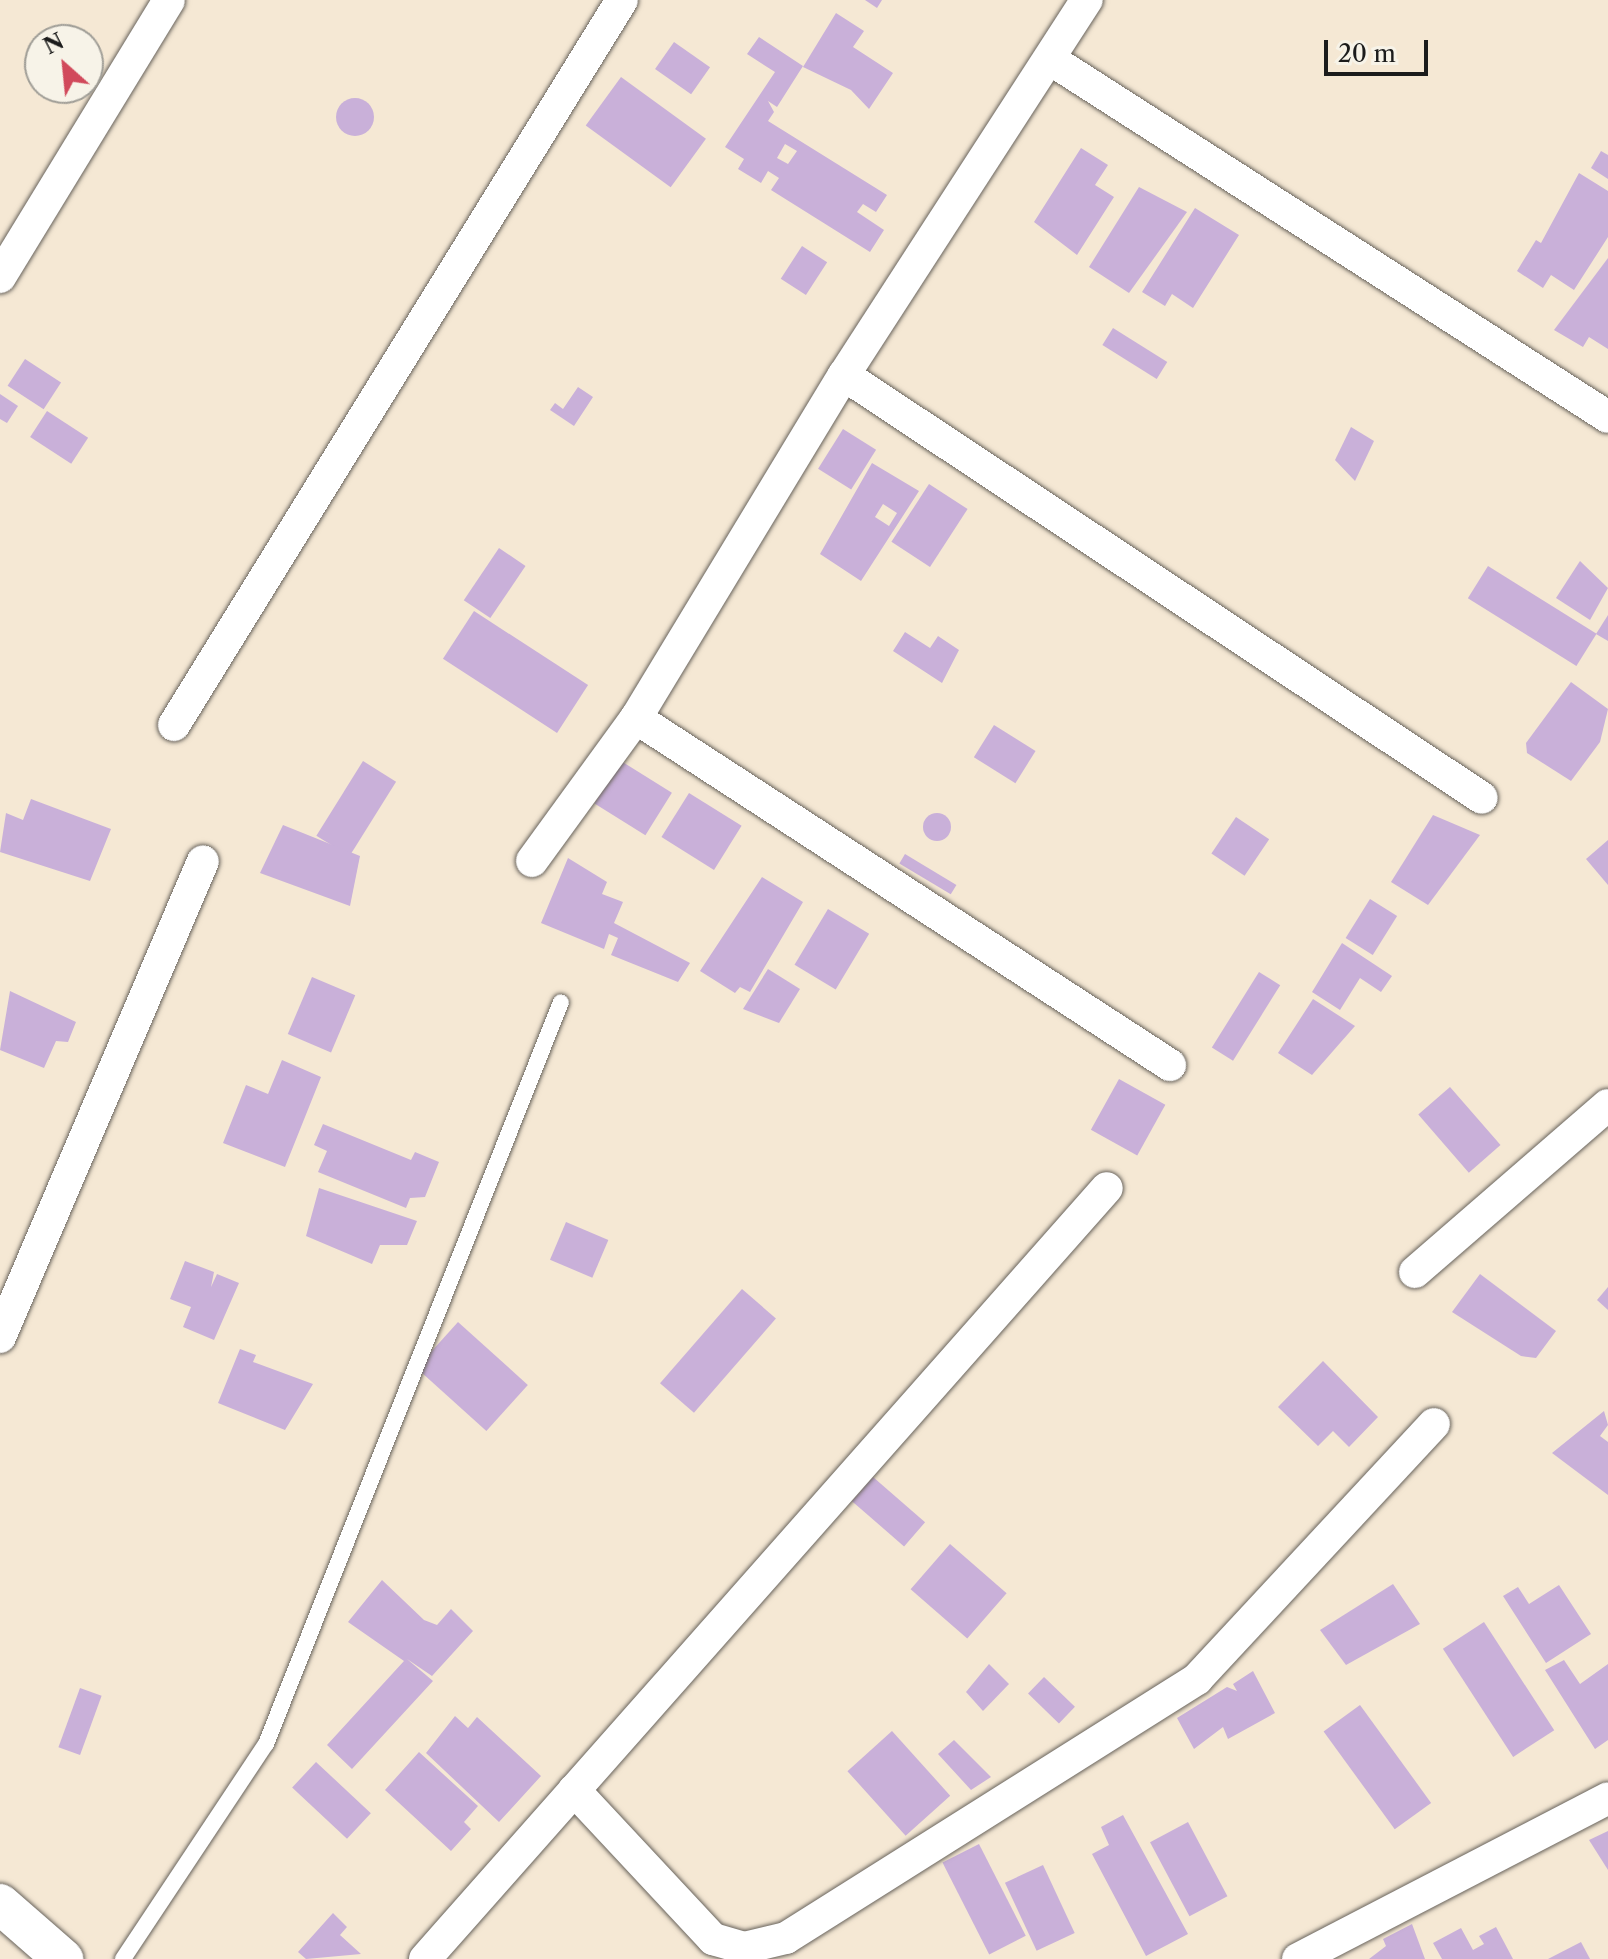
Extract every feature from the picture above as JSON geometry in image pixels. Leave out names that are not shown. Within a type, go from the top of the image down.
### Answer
[{"type":"street","points":[[0,277],[169,0]]},
{"type":"street","points":[[174,725],[622,0]]},
{"type":"street","points":[[532,861],[636,718],[844,375],[1053,61],[1087,0]]},
{"type":"street","points":[[1053,61],[1608,417]]},
{"type":"street","points":[[844,375],[1482,798]]},
{"type":"street","points":[[636,718],[1170,1065]]},
{"type":"street","points":[[0,1337],[203,861]]},
{"type":"street","points":[[1415,1272],[1608,1105]]},
{"type":"street","points":[[425,1959],[1107,1188]]},
{"type":"street","points":[[574,1790],[713,1939],[744,1948],[786,1938],[1197,1679],[1434,1424]]},
{"type":"street","points":[[1298,1959],[1608,1798]]},
{"type":"street","points":[[0,1904],[63,1959]]},
{"type":"lane","points":[[123,1959],[266,1744],[561,1002]]},
{"type":"building","points":[[865,0],[882,0],[877,8]]},
{"type":"building","points":[[836,13],[864,31],[853,47],[893,73],[869,109],[851,90],[803,67]]},
{"type":"building","points":[[759,37],[803,66],[777,107],[768,101],[774,112],[768,121],[887,195],[876,212],[863,204],[857,212],[884,230],[870,252],[771,190],[779,178],[768,171],[761,183],[738,169],[744,159],[725,147],[775,72],[747,54]],"holes":[[[785,144],[797,151],[788,164],[777,158]]]},
{"type":"building","points":[[674,42],[710,67],[691,94],[655,69]]},
{"type":"building","points":[[621,77],[706,139],[671,187],[586,126]]},
{"type":"building","points":[[355,98],[369,103],[374,117],[369,131],[355,136],[341,131],[336,117],[341,103]]},
{"type":"building","points":[[1081,148],[1108,165],[1095,185],[1114,197],[1077,255],[1034,222]]},
{"type":"building","points":[[1601,151],[1608,155],[1608,179],[1591,168]]},
{"type":"building","points":[[1579,173],[1608,191],[1608,237],[1574,290],[1551,275],[1543,288],[1517,271],[1536,240],[1541,243]]},
{"type":"building","points":[[1139,187],[1187,212],[1129,293],[1089,267]]},
{"type":"building","points":[[1195,208],[1239,235],[1193,308],[1172,294],[1165,306],[1142,292]]},
{"type":"building","points":[[802,246],[827,262],[806,295],[781,279]]},
{"type":"building","points":[[1608,258],[1608,349],[1589,337],[1583,347],[1554,330]]},
{"type":"building","points":[[1113,328],[1167,362],[1157,379],[1102,345]]},
{"type":"building","points":[[25,359],[61,382],[44,409],[8,386]]},
{"type":"building","points":[[578,387],[593,397],[574,426],[550,410],[555,403],[563,409]]},
{"type":"building","points":[[0,394],[18,406],[7,423],[0,419]]},
{"type":"building","points":[[47,411],[88,438],[71,464],[30,437]]},
{"type":"building","points":[[1351,427],[1374,441],[1355,481],[1335,460]]},
{"type":"building","points":[[843,429],[876,450],[851,490],[818,469]]},
{"type":"building","points":[[872,463],[919,491],[861,581],[820,554]],"holes":[[[883,504],[897,513],[889,526],[875,517]]]},
{"type":"building","points":[[929,484],[968,509],[930,567],[891,542]]},
{"type":"building","points":[[499,548],[526,566],[490,618],[464,600]]},
{"type":"building","points":[[1580,561],[1608,588],[1590,620],[1556,598]]},
{"type":"building","points":[[1488,566],[1597,634],[1576,666],[1468,598]]},
{"type":"building","points":[[474,611],[588,685],[557,733],[443,659]]},
{"type":"building","points":[[1608,615],[1608,641],[1596,634]]},
{"type":"building","points":[[905,632],[930,648],[938,636],[959,650],[942,683],[893,651]]},
{"type":"building","points":[[1571,682],[1608,709],[1600,742],[1571,781],[1527,753],[1526,743]]},
{"type":"building","points":[[994,725],[1036,751],[1015,783],[974,757]]},
{"type":"building","points":[[363,761],[396,782],[349,856],[316,836]]},
{"type":"building","points":[[621,761],[672,793],[645,835],[595,803]]},
{"type":"building","points":[[689,793],[742,826],[714,870],[661,837]]},
{"type":"building","points":[[31,799],[111,829],[90,881],[0,852],[6,813],[23,820]]},
{"type":"building","points":[[937,813],[947,817],[951,827],[947,837],[937,841],[927,837],[923,827],[927,817]]},
{"type":"building","points":[[1433,815],[1480,835],[1428,905],[1391,882]]},
{"type":"building","points":[[1236,817],[1269,839],[1245,876],[1211,853]]},
{"type":"building","points":[[283,825],[360,856],[350,906],[260,873]]},
{"type":"building","points":[[1608,840],[1608,885],[1586,859]]},
{"type":"building","points":[[905,854],[956,885],[951,894],[899,863]]},
{"type":"building","points":[[568,858],[607,882],[602,894],[623,902],[614,923],[690,963],[678,982],[611,955],[618,938],[609,934],[604,949],[541,923]]},
{"type":"building","points":[[762,877],[803,902],[750,992],[740,987],[735,993],[700,971]]},
{"type":"building","points":[[1370,899],[1397,916],[1373,955],[1346,938]]},
{"type":"building","points":[[828,909],[869,934],[836,989],[795,965]]},
{"type":"building","points":[[1342,943],[1392,976],[1381,992],[1360,978],[1340,1010],[1312,992]]},
{"type":"building","points":[[768,969],[800,989],[779,1023],[743,1009]]},
{"type":"building","points":[[1259,972],[1280,985],[1233,1061],[1212,1047]]},
{"type":"building","points":[[312,977],[355,995],[331,1052],[288,1034]]},
{"type":"building","points":[[10,991],[76,1022],[68,1042],[56,1041],[44,1068],[0,1050]]},
{"type":"building","points":[[1313,999],[1355,1026],[1312,1075],[1278,1053]]},
{"type":"building","points":[[282,1060],[321,1077],[285,1167],[223,1143],[246,1085],[268,1094]]},
{"type":"building","points":[[1119,1079],[1165,1105],[1137,1155],[1091,1130]]},
{"type":"building","points":[[1450,1087],[1501,1145],[1469,1173],[1418,1115]]},
{"type":"building","points":[[323,1124],[411,1160],[415,1152],[439,1162],[425,1197],[410,1198],[406,1208],[318,1172],[327,1151],[314,1145]]},
{"type":"building","points":[[319,1188],[417,1221],[407,1245],[380,1245],[372,1264],[306,1236]]},
{"type":"building","points":[[566,1222],[608,1240],[592,1278],[550,1260]]},
{"type":"building","points":[[185,1261],[214,1272],[211,1287],[217,1274],[239,1283],[214,1340],[183,1327],[191,1307],[170,1299]]},
{"type":"building","points":[[1480,1274],[1556,1331],[1536,1358],[1521,1356],[1452,1312]]},
{"type":"building","points":[[1608,1287],[1608,1310],[1597,1300]]},
{"type":"building","points":[[742,1289],[776,1319],[694,1413],[660,1383]]},
{"type":"building","points":[[458,1322],[528,1385],[486,1431],[417,1368]]},
{"type":"building","points":[[240,1349],[256,1355],[253,1362],[313,1384],[285,1430],[218,1403]]},
{"type":"building","points":[[1323,1361],[1378,1417],[1349,1447],[1333,1431],[1318,1446],[1278,1407]]},
{"type":"building","points":[[1604,1411],[1608,1425],[1600,1436],[1608,1442],[1608,1495],[1552,1453]]},
{"type":"building","points":[[873,1477],[925,1522],[904,1546],[852,1501]]},
{"type":"building","points":[[950,1544],[1007,1593],[967,1638],[911,1589]]},
{"type":"building","points":[[382,1580],[424,1620],[437,1625],[451,1609],[473,1631],[432,1676],[407,1659],[433,1681],[352,1769],[327,1745],[404,1661],[348,1622]]},
{"type":"building","points":[[1393,1584],[1420,1624],[1346,1665],[1320,1630]]},
{"type":"building","points":[[1559,1585],[1591,1634],[1546,1663],[1503,1596],[1518,1587],[1529,1604]]},
{"type":"building","points":[[1484,1622],[1554,1730],[1513,1757],[1443,1649]]},
{"type":"building","points":[[1564,1660],[1580,1684],[1608,1664],[1608,1740],[1595,1749],[1545,1670]]},
{"type":"building","points":[[989,1664],[1009,1684],[983,1711],[966,1692]]},
{"type":"building","points":[[1253,1671],[1275,1713],[1228,1739],[1223,1727],[1194,1749],[1177,1718],[1227,1687],[1237,1691],[1233,1684]]},
{"type":"building","points":[[1044,1677],[1075,1707],[1059,1723],[1028,1694]]},
{"type":"building","points":[[80,1688],[102,1696],[80,1755],[58,1747]]},
{"type":"building","points":[[1360,1705],[1431,1803],[1395,1829],[1324,1731]]},
{"type":"building","points":[[455,1716],[468,1728],[477,1717],[541,1776],[499,1822],[426,1753]]},
{"type":"building","points":[[892,1731],[950,1796],[906,1836],[847,1771]]},
{"type":"building","points":[[954,1740],[991,1777],[971,1790],[938,1754]]},
{"type":"building","points":[[419,1752],[478,1806],[464,1822],[471,1829],[451,1851],[385,1790]]},
{"type":"building","points":[[316,1762],[371,1813],[347,1839],[292,1788]]},
{"type":"building","points":[[1123,1815],[1188,1934],[1146,1956],[1092,1854],[1109,1845],[1101,1827]]},
{"type":"building","points":[[1188,1822],[1227,1896],[1189,1916],[1150,1842]]},
{"type":"building","points":[[1608,1831],[1608,1870],[1589,1840]]},
{"type":"building","points":[[979,1844],[1026,1936],[989,1954],[942,1863]]},
{"type":"building","points":[[1043,1865],[1075,1933],[1037,1951],[1005,1883]]},
{"type":"building","points":[[333,1913],[347,1927],[340,1935],[361,1954],[306,1959],[298,1952]]},
{"type":"building","points":[[1412,1924],[1425,1959],[1369,1959],[1386,1946],[1383,1939]]},
{"type":"building","points":[[1496,1927],[1513,1959],[1442,1959],[1433,1943],[1461,1928],[1473,1950],[1484,1944],[1479,1936]]},
{"type":"building","points":[[1581,1942],[1590,1959],[1548,1959]]}]
